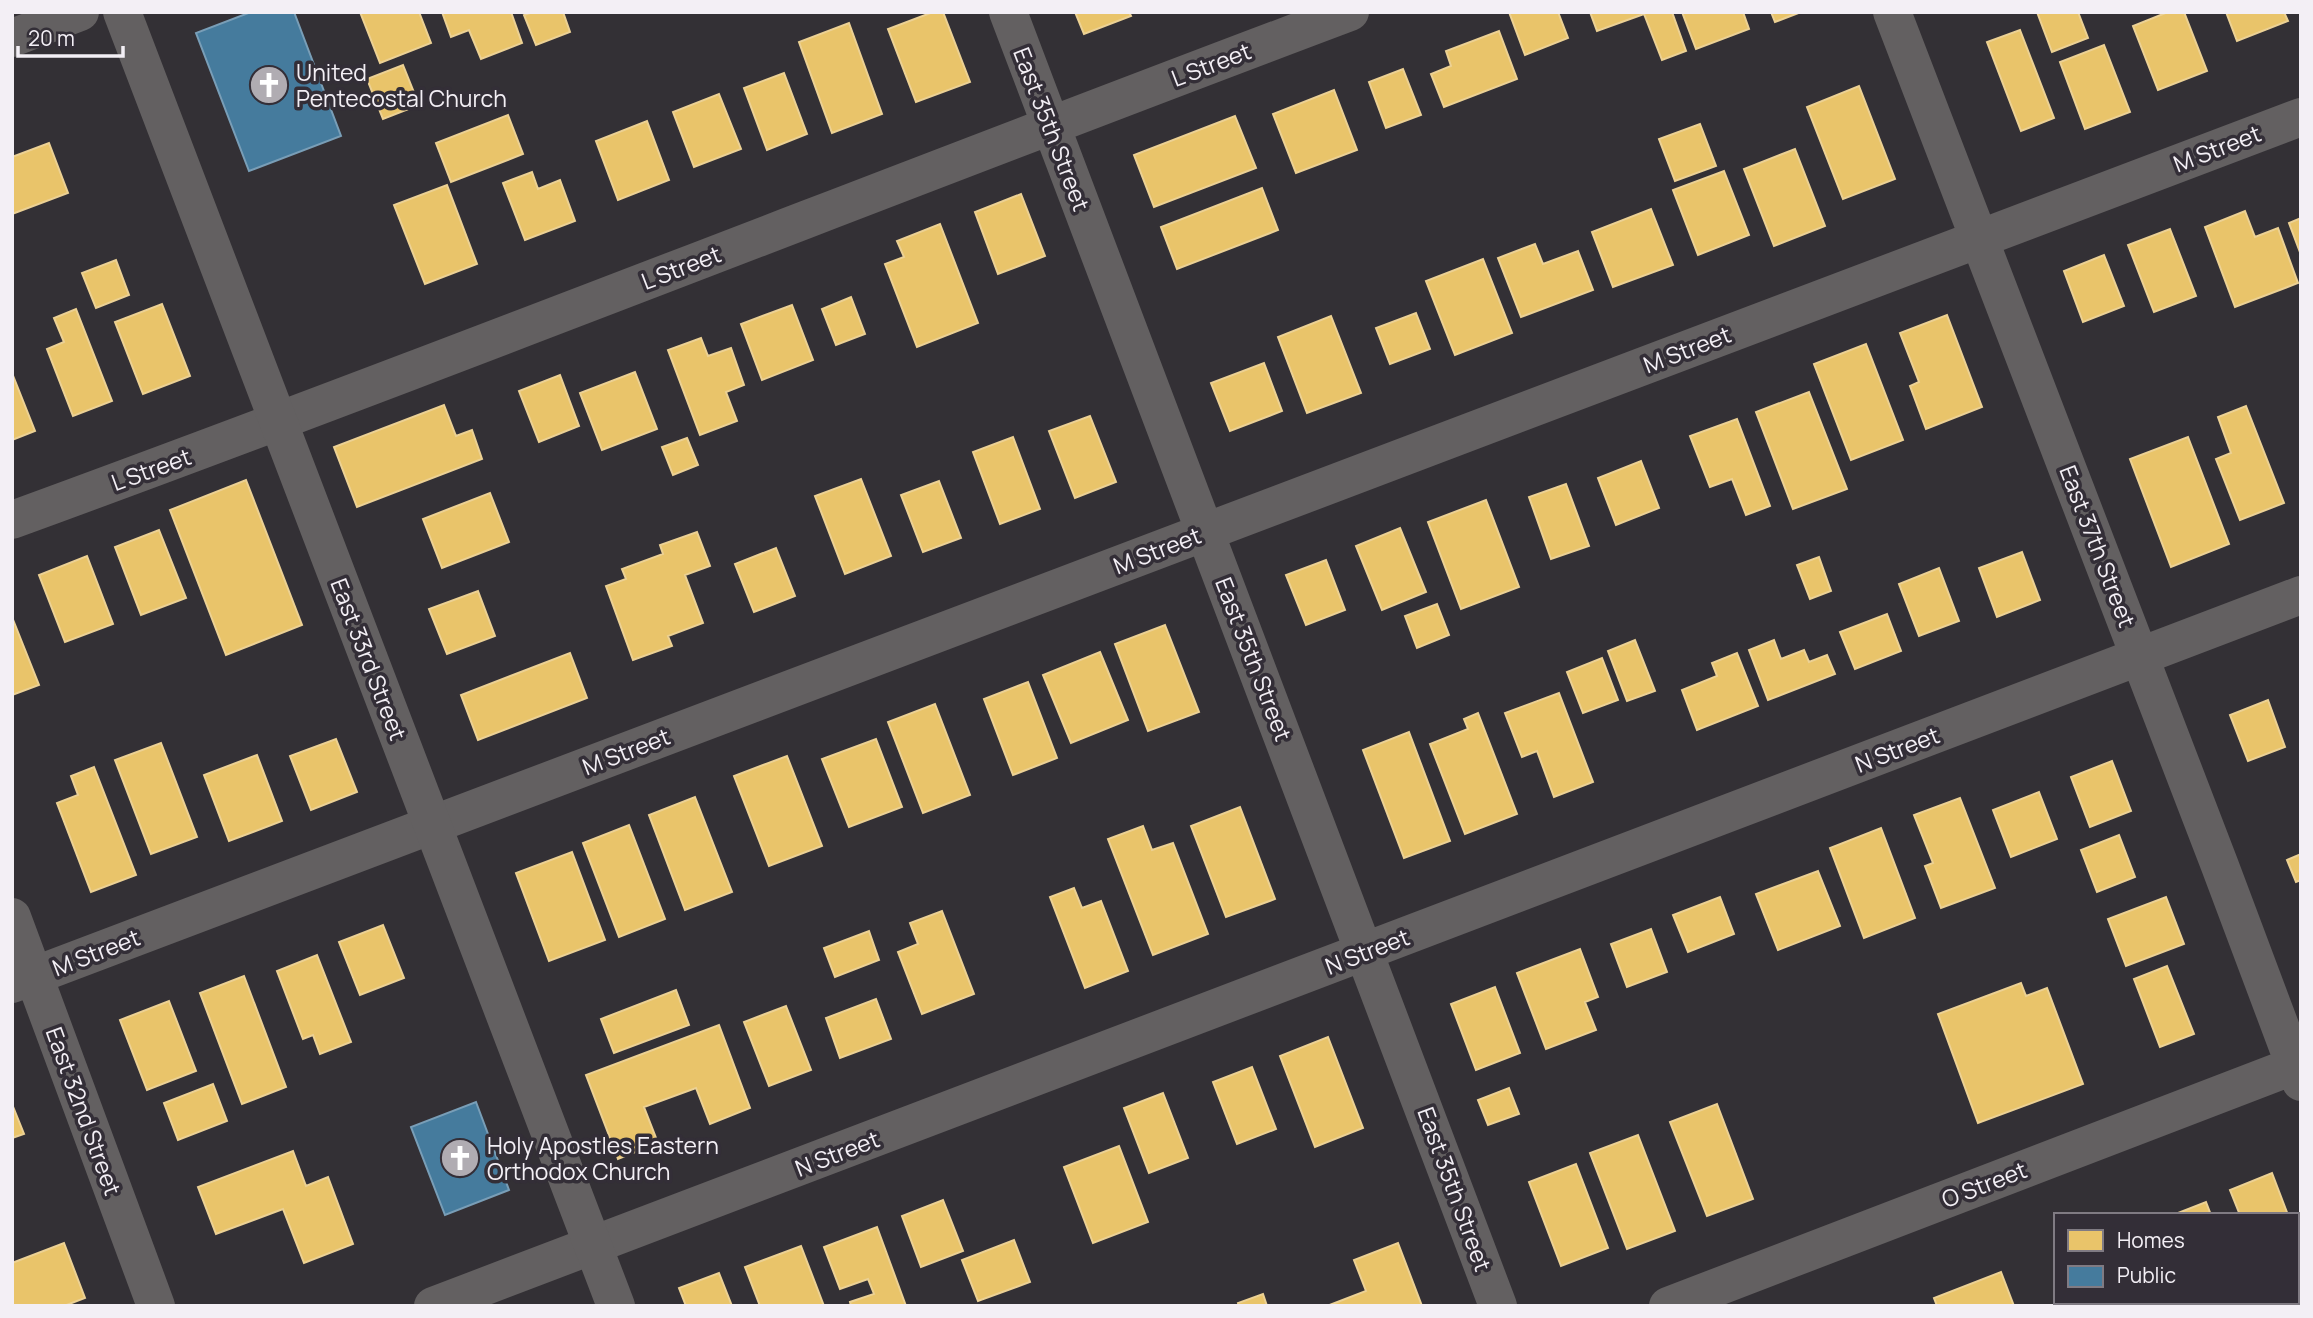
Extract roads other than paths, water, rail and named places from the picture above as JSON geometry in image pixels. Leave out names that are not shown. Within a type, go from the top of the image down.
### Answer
[{"type":"street","points":[[12,38],[80,12]]},
{"type":"street","name":"East 33rd Street","points":[[122,12],[616,1306]]},
{"type":"street","name":"East 35th Street","points":[[1008,12],[1498,1306]]},
{"type":"street","name":"L Street","points":[[12,520],[279,422],[1350,12]]},
{"type":"street","name":"East 37th Street","points":[[1892,12],[2299,1070]]},
{"type":"street","name":"M Street","points":[[23,980],[2301,117]]},
{"type":"street","name":"N Street","points":[[433,1306],[2301,596]]},
{"type":"street","name":"East 32nd Street","points":[[12,917],[23,980],[156,1306]]},
{"type":"street","name":"O Street","points":[[1668,1306],[2299,1070]]},
{"type":"place","name":"United Pentecostal Church","points":[[269,85]]},
{"type":"place","name":"Holy Apostles Eastern Orthodox Church","points":[[460,1158]]}]
